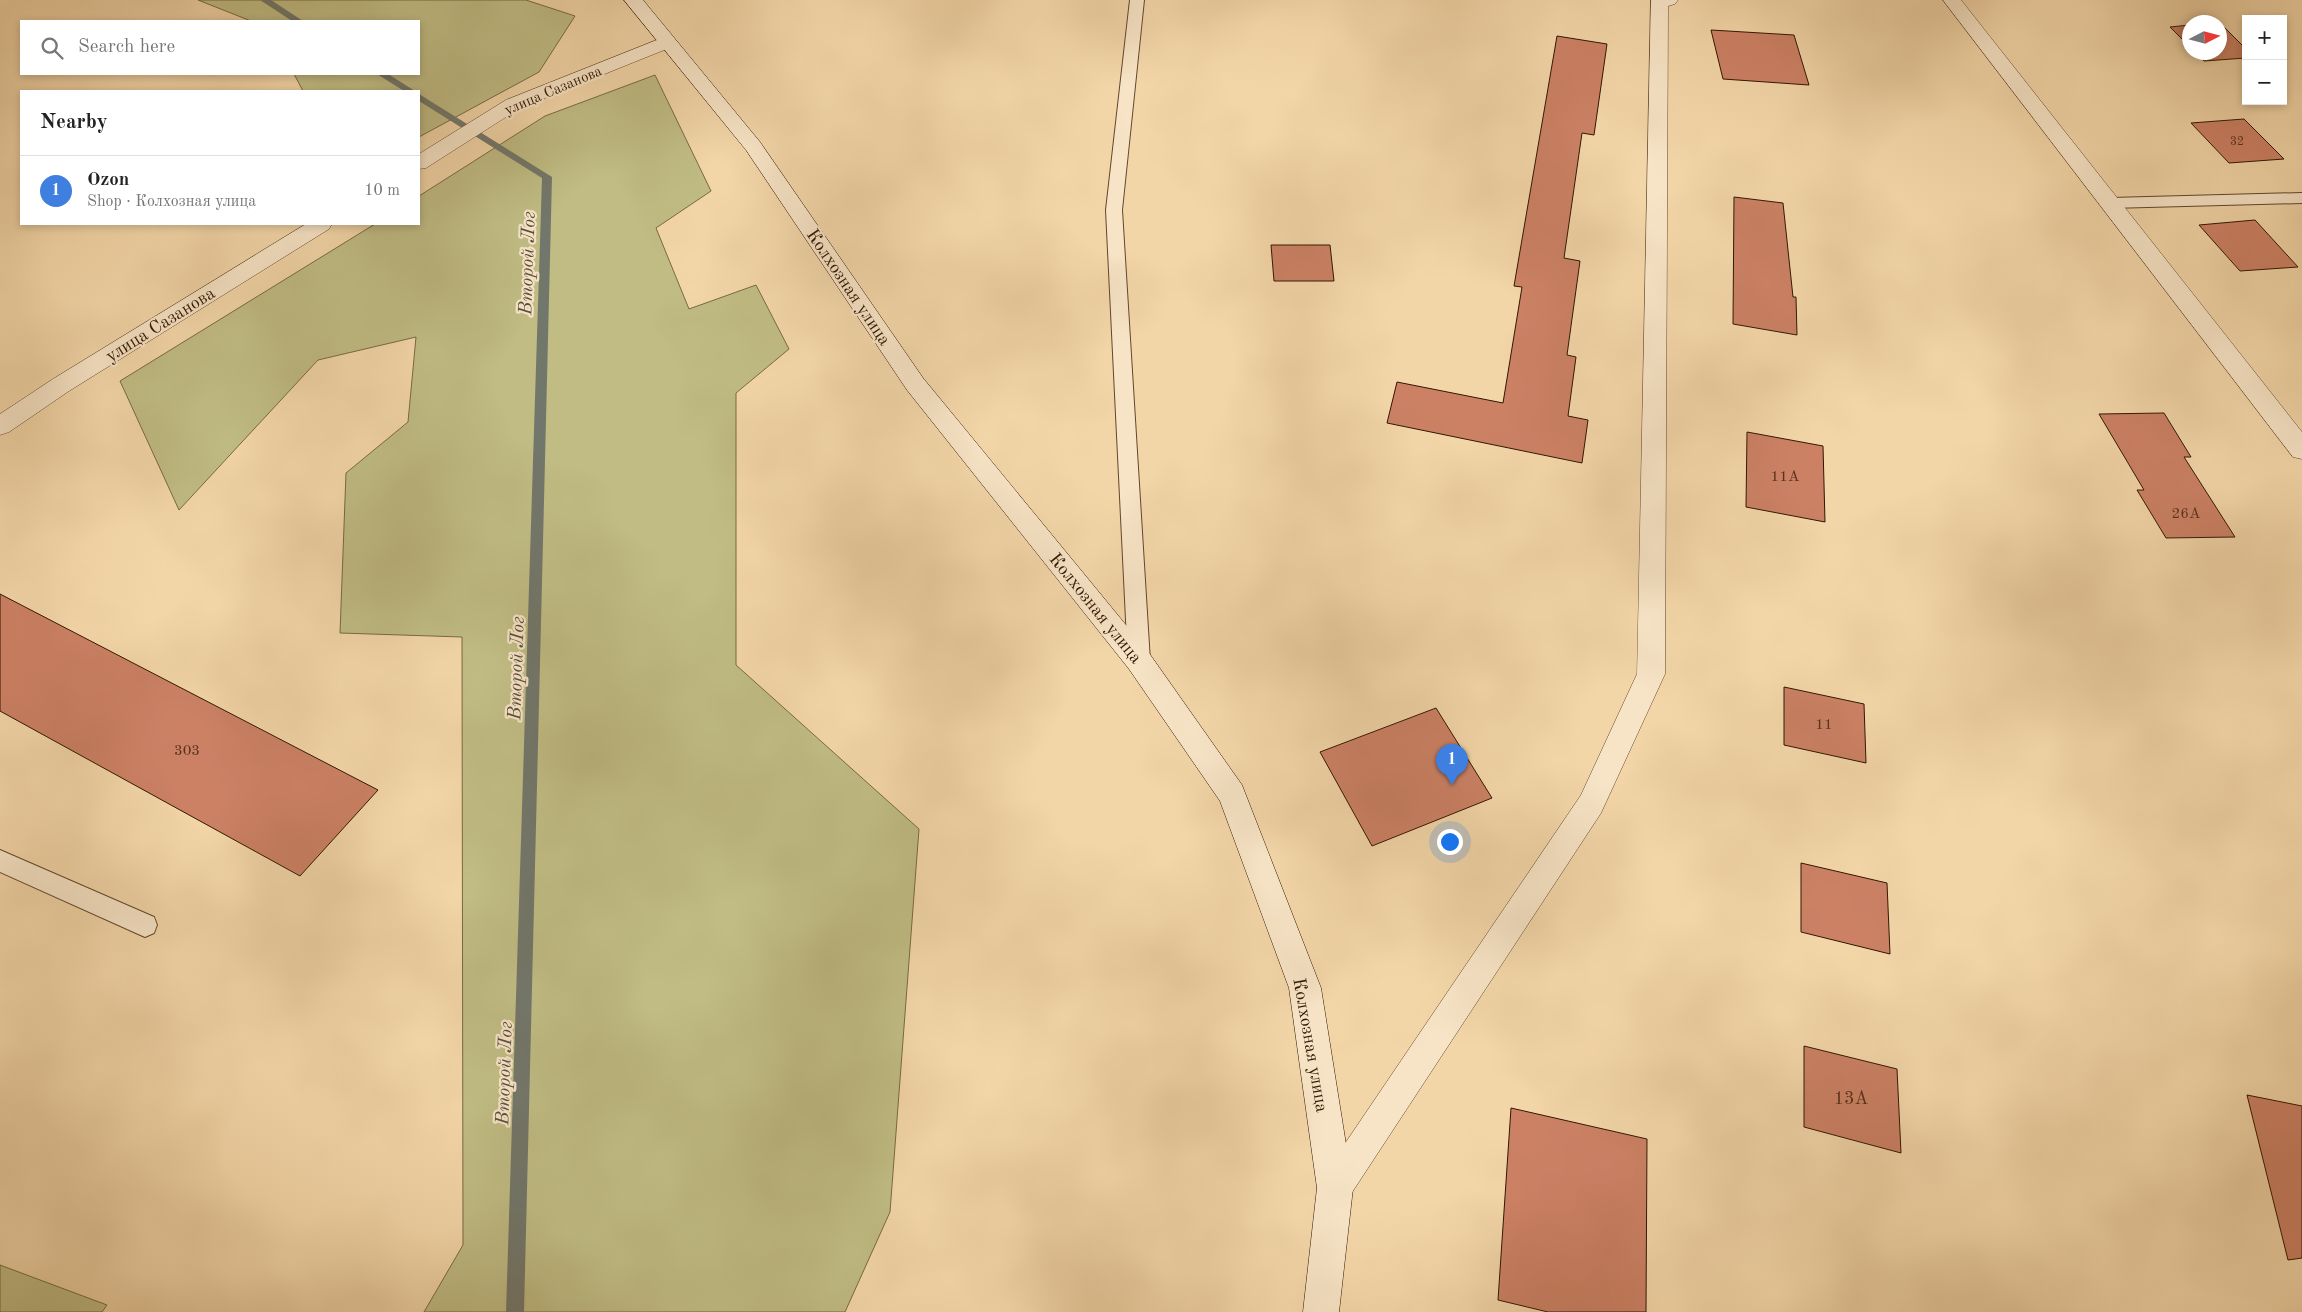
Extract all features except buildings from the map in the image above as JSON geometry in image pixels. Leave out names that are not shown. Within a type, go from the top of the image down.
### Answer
[{"type":"street","name":"Колхозная улица","points":[[633,0],[753,146],[915,384],[1139,661],[1232,794],[1305,988],[1335,1188],[1321,1312]]},
{"type":"street","points":[[1335,1188],[1591,804],[1651,674],[1659,2],[1670,0]]},
{"type":"street","points":[[1952,0],[2302,450]]},
{"type":"street","name":"улица Сазанова","points":[[420,162],[513,104],[667,42]]},
{"type":"street","name":"улица Сазанова","points":[[0,426],[61,385],[319,225]]},
{"type":"lane","points":[[1137,0],[1114,210],[1139,661]]},
{"type":"lane","points":[[2110,203],[2302,198]]},
{"type":"lane","points":[[0,862],[145,925]]},
{"type":"shaded area","points":[[198,0],[526,0],[575,16],[539,72],[420,136],[420,90],[302,90],[295,75],[420,75],[420,20],[248,20]]},
{"type":"shaded area","points":[[655,75],[711,191],[656,228],[689,309],[756,285],[789,349],[736,393],[736,665],[919,829],[890,1212],[845,1312],[424,1312],[463,1245],[462,637],[340,633],[346,473],[408,422],[416,337],[318,360],[179,510],[120,381],[373,225],[420,225],[420,195],[545,116]]},
{"type":"shaded area","points":[[0,1265],[107,1305],[102,1312],[0,1312]]},
{"type":"waterway","name":"Второй Лог","points":[[265,0],[296,20]]},
{"type":"waterway","name":"Второй Лог","points":[[384,75],[408,90]]},
{"type":"waterway","name":"Второй Лог","points":[[420,98],[547,177],[515,1312]]},
{"type":"place","name":"Ozon","points":[[1452,785]]}]
